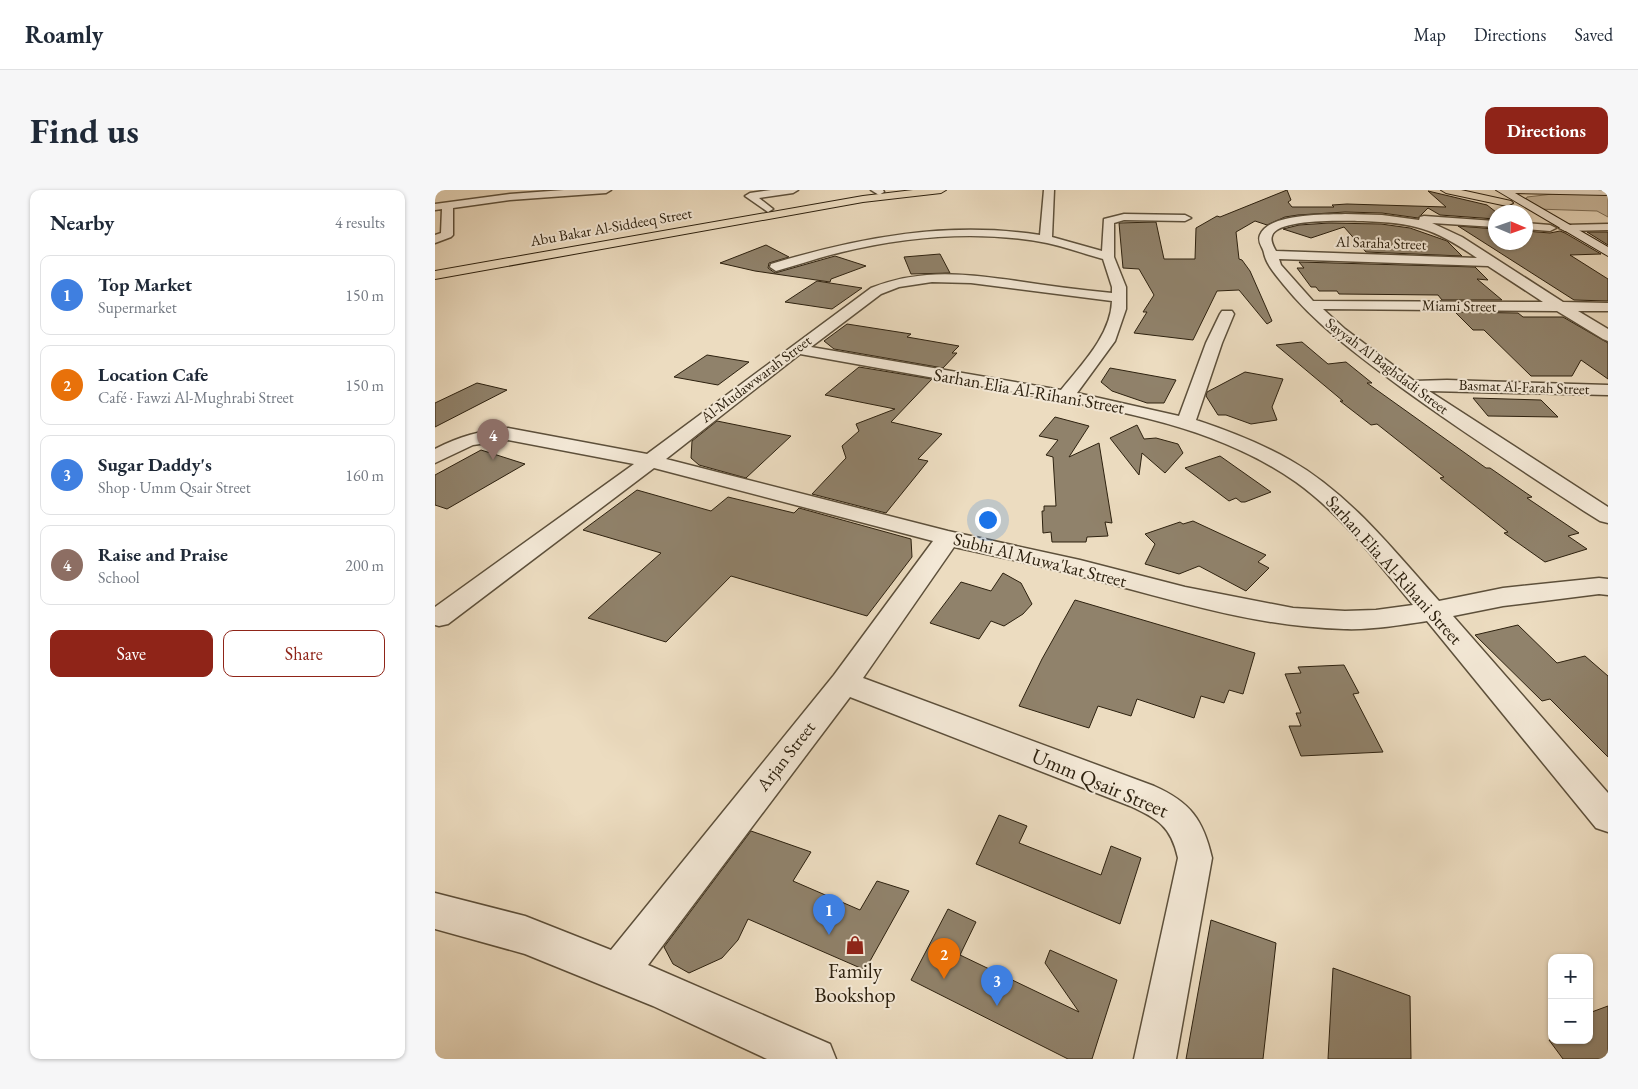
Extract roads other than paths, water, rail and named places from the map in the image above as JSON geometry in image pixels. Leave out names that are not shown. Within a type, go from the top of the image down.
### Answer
[{"type":"main road","name":"Abu Bakar Al-Siddeeq Street","points":[[435,267],[768,209],[892,190]]},
{"type":"main road","name":"Abu Bakar Al-Siddeeq Street","points":[[435,275],[863,199],[941,190]]},
{"type":"main road","points":[[1446,190],[1507,205]]},
{"type":"main road","points":[[1486,190],[1514,205]]},
{"type":"main road","points":[[1499,190],[1516,205]]},
{"type":"main road","points":[[1499,190],[1608,192]]},
{"type":"main road","points":[[1520,205],[1525,196],[1543,191]]},
{"type":"main road","points":[[1533,214],[1565,228],[1608,252]]},
{"type":"main road","points":[[1533,217],[1608,260]]},
{"type":"street","points":[[495,190],[511,197]]},
{"type":"street","points":[[435,207],[559,192],[606,190]]},
{"type":"street","points":[[768,209],[750,196],[793,190]]},
{"type":"street","points":[[1047,239],[1049,190]]},
{"type":"street","points":[[435,240],[447,236],[448,206]]},
{"type":"street","points":[[1066,396],[1107,342],[1117,318],[1120,298],[1118,281],[1107,257],[1107,223],[1112,219],[1185,218]]},
{"type":"street","points":[[1269,255],[1265,242],[1268,231],[1275,226],[1292,222],[1338,219],[1414,222],[1435,219],[1488,223]]},
{"type":"street","points":[[1414,222],[1443,232],[1559,307],[1608,336]]},
{"type":"street","points":[[1533,227],[1550,228]]},
{"type":"street","points":[[1565,228],[1608,227]]},
{"type":"street","points":[[777,267],[847,246],[912,237],[980,233],[1047,239],[1107,257]]},
{"type":"street","name":"Al Saraha Street","points":[[1269,255],[1492,262]]},
{"type":"street","name":"Sayyah Al Baghdadi Street","points":[[1269,255],[1289,284],[1347,339],[1411,386],[1607,516]]},
{"type":"street","name":"Al-Mudawwarah Street","points":[[439,617],[651,461],[683,434],[797,349],[876,291],[888,285],[909,279],[947,277],[1120,298]]},
{"type":"street","name":"Miami Street","points":[[1310,305],[1608,307]]},
{"type":"street","points":[[1185,422],[1214,343],[1227,314]]},
{"type":"street","name":"Sarhan Elia Al-Rihani Street","points":[[797,349],[1066,396],[1185,422],[1228,438],[1284,465],[1321,490],[1365,534],[1434,612],[1608,817]]},
{"type":"street","name":"Basmat Al-Farah Street","points":[[1411,386],[1455,385],[1608,390]]},
{"type":"street","name":"Subhi Al Muwa'kat Street","points":[[435,457],[466,441],[509,434],[651,461],[948,538],[1185,596],[1293,617],[1345,620],[1376,619],[1434,612]]},
{"type":"street","name":"Arjan Street","points":[[619,972],[844,683],[948,538]]},
{"type":"street","points":[[1434,612],[1503,597],[1605,585]]},
{"type":"street","name":"Umm Qsair Street","points":[[844,683],[1142,796],[1163,805],[1180,819],[1193,844],[1195,858],[1155,1059]]},
{"type":"street","points":[[435,911],[525,935],[619,972],[815,1059]]},
{"type":"place","name":"Raise and Praise","points":[[493,460]]},
{"type":"place","name":"Top Market","points":[[829,935]]},
{"type":"place","name":"Family Bookshop","points":[[855,945]]},
{"type":"place","name":"Location Cafe","points":[[944,979]]},
{"type":"place","name":"Sugar Daddy's","points":[[997,1006]]}]
